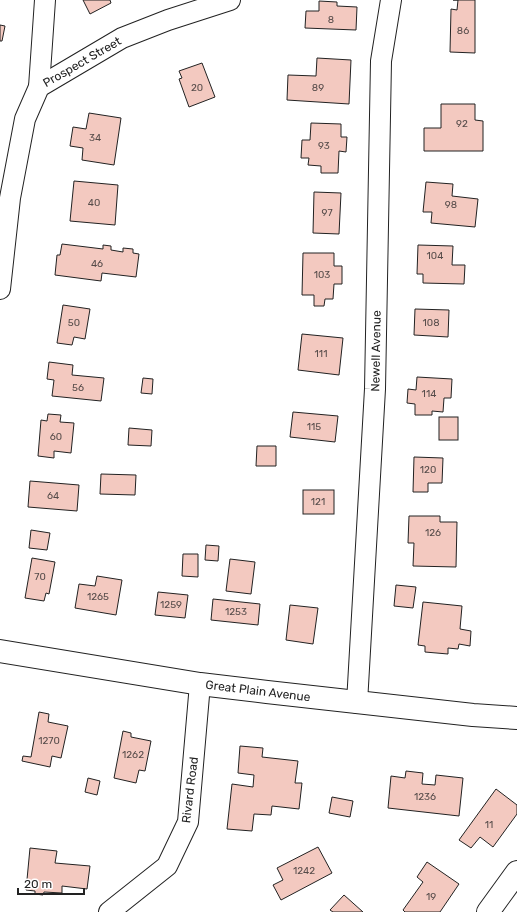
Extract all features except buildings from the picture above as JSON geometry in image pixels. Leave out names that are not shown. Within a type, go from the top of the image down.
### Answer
[{"type":"main road","name":"Great Plain Avenue","points":[[0,651],[200,684],[473,715],[517,718]]},
{"type":"main road","points":[[488,912],[517,872]]},
{"type":"street","points":[[39,87],[45,0]]},
{"type":"street","name":"Prospect Street","points":[[0,289],[12,184],[25,119],[39,87],[122,38],[168,20],[230,0]]},
{"type":"street","name":"Newell Avenue","points":[[357,702],[375,389],[380,61],[391,0]]},
{"type":"street","name":"Rivard Road","points":[[109,912],[167,866],[188,822],[200,684]]}]
